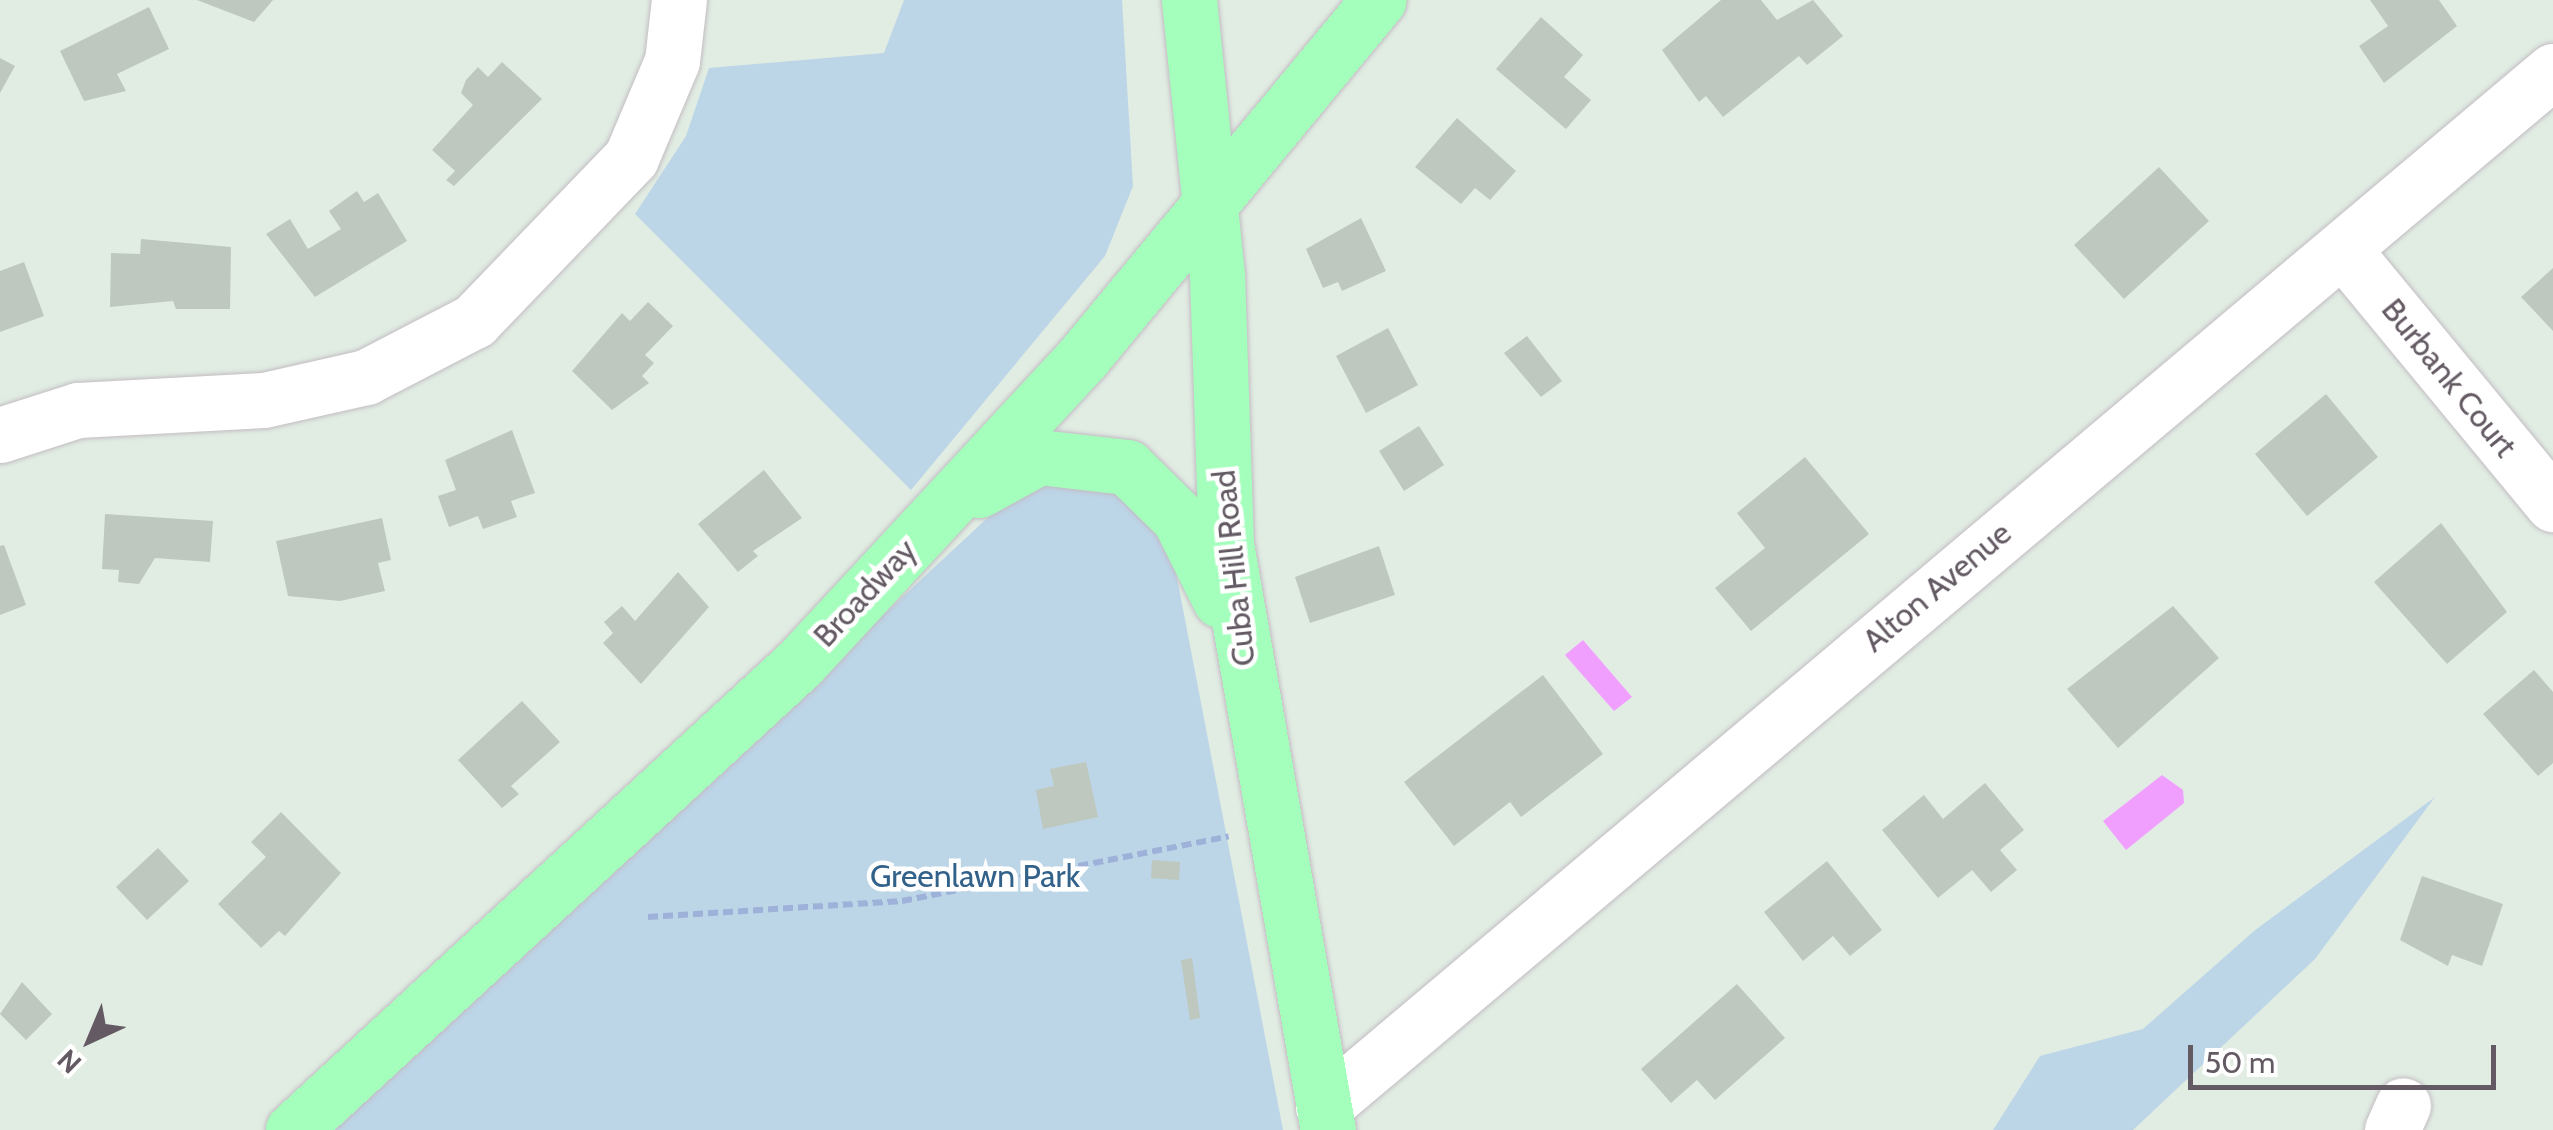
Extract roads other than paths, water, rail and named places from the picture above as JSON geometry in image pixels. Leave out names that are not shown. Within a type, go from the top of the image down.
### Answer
[{"type":"main road","name":"Cuba Hill Road","points":[[1189,0],[1208,208],[1238,638],[1325,1118]]},
{"type":"main road","name":"Broadway","points":[[293,1130],[800,662],[913,542],[1208,208],[1379,0]]},
{"type":"main road","points":[[913,542],[1018,466],[1099,458],[1152,486],[1179,518],[1238,638]]},
{"type":"street","points":[[0,435],[78,410],[264,400],[366,377],[474,321],[630,158],[672,61],[678,0]]},
{"type":"street","name":"Alton Avenue","points":[[1325,1118],[2553,71]]},
{"type":"street","name":"Burbank Court","points":[[2345,252],[2553,504]]},
{"type":"park label","name":"Greenlawn Park","points":[[975,876]]}]
